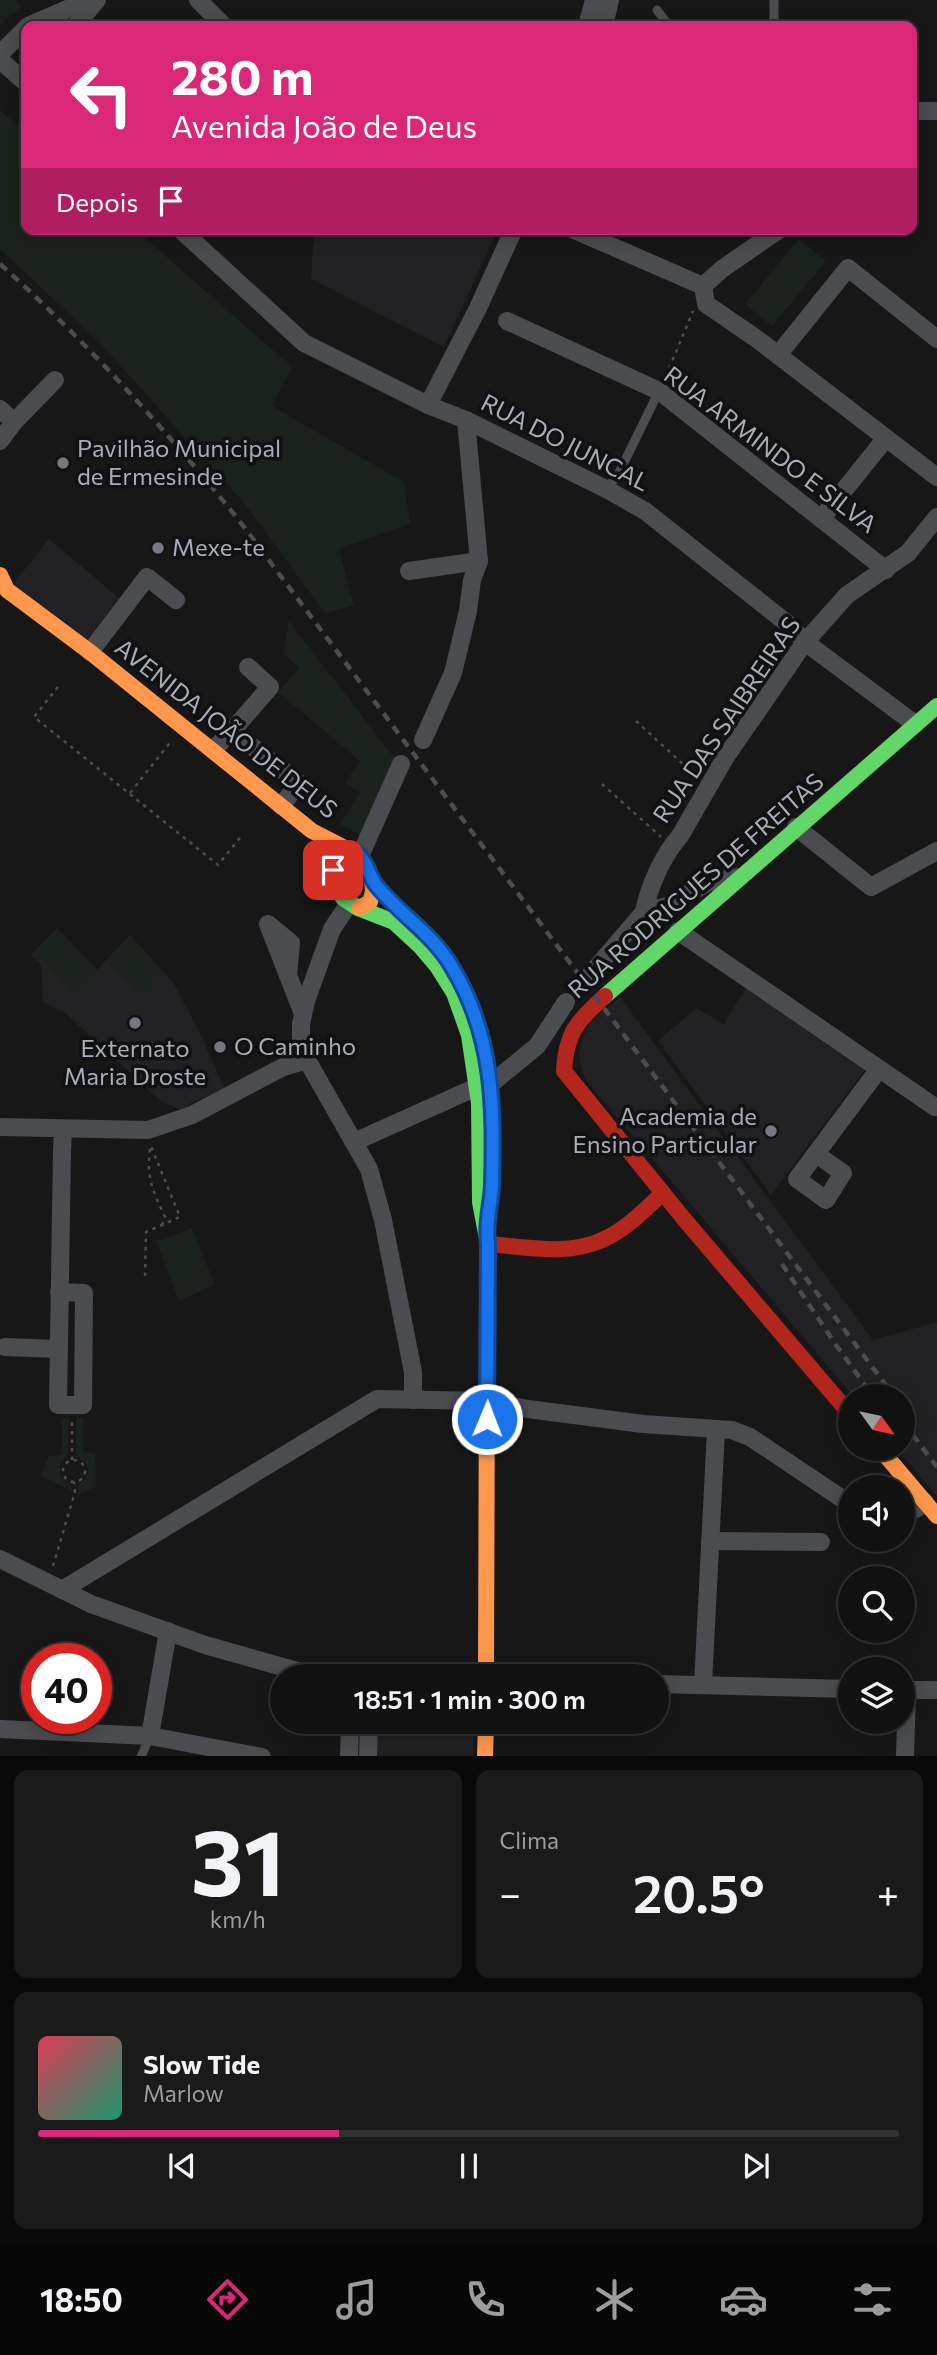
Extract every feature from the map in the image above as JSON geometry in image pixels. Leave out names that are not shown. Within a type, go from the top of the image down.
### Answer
[{"type":"main road","name":"AVENIDA JOÃO DE DEUS","points":[[0,575],[7,590],[325,859],[337,887],[354,906]]},
{"type":"main road","name":"AVENIDA JOÃO DE DEUS","points":[[0,597],[90,652],[312,831],[337,841],[357,854]]},
{"type":"main road","name":"RUA RODRIGUES DE FREITAS","points":[[838,1400],[564,1071],[565,1047],[571,1031],[581,1017],[937,706]]},
{"type":"main road","name":"AVENIDA JOÃO DE DEUS","points":[[325,859],[337,858],[348,852],[357,854]]},
{"type":"main road","points":[[354,906],[370,902],[374,890],[368,867],[357,854]]},
{"type":"main road","points":[[373,882],[427,935],[452,966],[485,1045],[485,1084]]},
{"type":"main road","points":[[354,906],[395,923],[418,944],[442,973],[463,1016],[485,1084],[494,1125],[492,1200],[486,1224],[486,1664]]},
{"type":"main road","points":[[488,1244],[557,1249],[593,1244],[618,1230],[663,1193]]},
{"type":"main road","points":[[890,1461],[937,1516]]},
{"type":"main road","points":[[485,1756],[486,1734]]},
{"type":"street","points":[[41,21],[88,0]]},
{"type":"street","points":[[79,21],[97,0]]},
{"type":"street","points":[[198,0],[220,21]]},
{"type":"street","points":[[588,21],[594,0]]},
{"type":"street","points":[[605,21],[610,0]]},
{"type":"street","points":[[0,54],[21,33]]},
{"type":"street","points":[[0,60],[21,79]]},
{"type":"street","points":[[917,111],[937,111]]},
{"type":"street","name":"RUA DO JUNCAL","points":[[187,235],[304,343],[428,405],[466,420],[645,511],[788,624],[805,642],[915,724]]},
{"type":"street","points":[[428,405],[478,308],[511,235]]},
{"type":"street","points":[[584,235],[705,295],[778,355],[937,477]]},
{"type":"street","points":[[705,295],[722,269],[771,235]]},
{"type":"street","points":[[778,355],[848,268],[937,340]]},
{"type":"street","name":"RUA ARMINDO E SILVA","points":[[507,321],[659,391],[886,570]]},
{"type":"street","points":[[0,441],[55,380]]},
{"type":"street","points":[[0,409],[15,422]]},
{"type":"street","points":[[423,740],[453,673],[468,611],[472,580],[479,561],[466,420]]},
{"type":"street","points":[[821,519],[886,438]]},
{"type":"street","name":"RUA DAS SAIBREIRAS","points":[[644,912],[647,899],[671,846],[707,786],[805,642],[847,595],[908,553],[937,517]]},
{"type":"street","points":[[409,571],[479,561]]},
{"type":"street","points":[[90,652],[147,578],[176,600]]},
{"type":"street","points":[[213,750],[270,687],[248,667]]},
{"type":"street","points":[[232,731],[299,783],[281,807]]},
{"type":"street","points":[[357,854],[401,764]]},
{"type":"street","points":[[796,827],[872,887],[937,851]]},
{"type":"street","points":[[590,975],[644,912],[667,906],[709,882],[739,877]]},
{"type":"street","points":[[354,906],[332,929],[303,1014],[301,1040],[307,1060],[369,1169],[383,1220],[413,1373],[413,1400]]},
{"type":"street","points":[[678,930],[935,1107]]},
{"type":"street","points":[[288,976],[303,1014]]},
{"type":"street","points":[[354,1142],[485,1084],[537,1046],[566,1002]]},
{"type":"street","points":[[0,1127],[63,1129],[149,1138],[165,1126],[192,1115],[284,1067],[307,1060]]},
{"type":"street","points":[[816,1154],[879,1069]]},
{"type":"street","points":[[59,1292],[84,1293],[83,1405],[58,1405],[59,1292],[63,1129]]},
{"type":"street","points":[[5,1347],[58,1349]]},
{"type":"street","points":[[55,1586],[377,1399],[487,1401],[588,1418],[732,1430],[750,1437],[838,1496]]},
{"type":"street","points":[[703,1684],[716,1430]]},
{"type":"street","points":[[915,1509],[925,1502]]},
{"type":"street","points":[[710,1541],[821,1542]]},
{"type":"street","points":[[0,1559],[91,1604],[205,1645],[272,1664]]},
{"type":"street","points":[[150,1736],[168,1631]]},
{"type":"street","points":[[669,1684],[838,1689]]},
{"type":"street","points":[[915,1690],[937,1690]]},
{"type":"street","points":[[0,1729],[150,1736],[262,1756]]},
{"type":"street","points":[[349,1756],[350,1734]]},
{"type":"street","points":[[368,1756],[369,1734]]},
{"type":"street","points":[[905,1734],[905,1756]]},
{"type":"lane","points":[[774,0],[774,21]]},
{"type":"lane","points":[[657,10],[665,21]]},
{"type":"lane","points":[[605,489],[617,477],[659,391]]},
{"type":"lane","points":[[141,1756],[150,1736]]},
{"type":"path","points":[[659,391],[695,305],[705,295]]},
{"type":"path","points":[[58,687],[34,717],[218,865],[243,834]]},
{"type":"path","points":[[636,721],[707,786]]},
{"type":"path","points":[[129,794],[176,735]]},
{"type":"path","points":[[602,784],[671,846]]},
{"type":"path","points":[[145,1276],[146,1232],[180,1217],[149,1138]]},
{"type":"path","points":[[149,1138],[147,1170],[155,1197],[165,1217],[162,1225]]},
{"type":"path","points":[[72,1405],[72,1460]]},
{"type":"path","points":[[55,1586],[75,1492],[74,1482],[64,1475],[63,1469],[65,1463],[72,1460],[79,1461],[84,1466],[81,1479],[74,1482]]},
{"type":"shaded area","points":[[0,0],[17,0],[21,8],[0,24]]},
{"type":"shaded area","points":[[0,110],[21,129],[21,235],[142,235],[292,367],[272,406],[404,482],[410,524],[339,549],[354,606],[325,613],[244,503],[100,343],[0,249]]},
{"type":"shaded area","points":[[314,235],[495,235],[444,347],[311,279]]},
{"type":"shaded area","points":[[799,239],[826,261],[772,326],[745,304]]},
{"type":"shaded area","points":[[49,539],[119,598],[87,640],[13,584]]},
{"type":"shaded area","points":[[289,621],[396,760],[363,837],[340,824],[360,792],[345,783],[360,761],[278,692],[299,668],[283,653]]},
{"type":"shaded area","name":"Externato Maria Droste","points":[[57,928],[97,970],[130,935],[173,982],[225,1089],[189,1104],[182,1111],[161,1101],[64,1012],[43,1002],[41,965],[31,955]]},
{"type":"shaded area","points":[[57,931],[97,972],[73,994],[34,954]]},
{"type":"shaded area","points":[[130,935],[161,970],[139,995],[106,961]]},
{"type":"shaded area","name":"Academia de Ensino Particular","points":[[746,987],[867,1067],[771,1195],[658,1041],[696,1008],[724,1024]]},
{"type":"shaded area","points":[[620,997],[873,1340],[937,1322],[937,1496],[907,1461],[915,1461],[915,1384],[843,1384],[588,1083],[581,1069],[579,1055],[582,1039],[591,1021]]},
{"type":"shaded area","points":[[192,1228],[215,1285],[179,1301],[156,1241]]},
{"type":"shaded area","points":[[62,1418],[69,1418],[68,1456],[59,1471],[71,1485],[72,1491],[40,1476],[49,1456],[62,1454]]},
{"type":"shaded area","points":[[76,1418],[83,1418],[83,1452],[95,1453],[96,1487],[78,1494],[78,1485],[86,1478],[88,1470],[85,1462],[76,1456]]},
{"type":"shaded area","points":[[377,1734],[474,1734],[473,1756],[377,1756]]},
{"type":"railway","points":[[0,264],[124,387],[238,519],[885,1384]]},
{"type":"railway","points":[[782,1264],[864,1384]]},
{"type":"railway","points":[[915,1438],[937,1467]]},
{"type":"traffic: fast","points":[[605,996],[937,706]]},
{"type":"traffic: fast","points":[[354,853],[342,854],[336,862],[334,874],[343,898],[358,908],[394,922],[420,946],[454,993],[469,1035],[479,1103],[480,1202],[488,1244],[487,1359]]},
{"type":"traffic: slow","points":[[0,575],[7,590],[90,652],[312,831],[357,854],[369,870],[373,891],[370,902],[359,908]]},
{"type":"traffic: slow","points":[[486,1664],[487,1359]]},
{"type":"traffic: slow","points":[[890,1461],[937,1516]]},
{"type":"traffic: slow","points":[[485,1756],[486,1734]]},
{"type":"traffic: jam","points":[[605,996],[580,1021],[570,1037],[564,1071],[684,1219],[838,1400]]},
{"type":"traffic: jam","points":[[488,1244],[546,1249],[589,1245],[619,1231],[663,1193]]},
{"type":"place","name":"Pavilhão Municipal de Ermesinde","points":[[63,463]]},
{"type":"place","name":"Mexe-te","points":[[158,548]]},
{"type":"place","name":"Externato Maria Droste","points":[[135,1023]]},
{"type":"place","name":"O Caminho","points":[[220,1047]]},
{"type":"place","name":"Academia de Ensino Particular","points":[[771,1131]]},
{"type":"route","points":[[333,870],[337,858],[348,852],[364,860],[373,882],[427,935],[452,966],[485,1045],[492,1083],[494,1125],[492,1200],[486,1224],[487,1419]]}]
